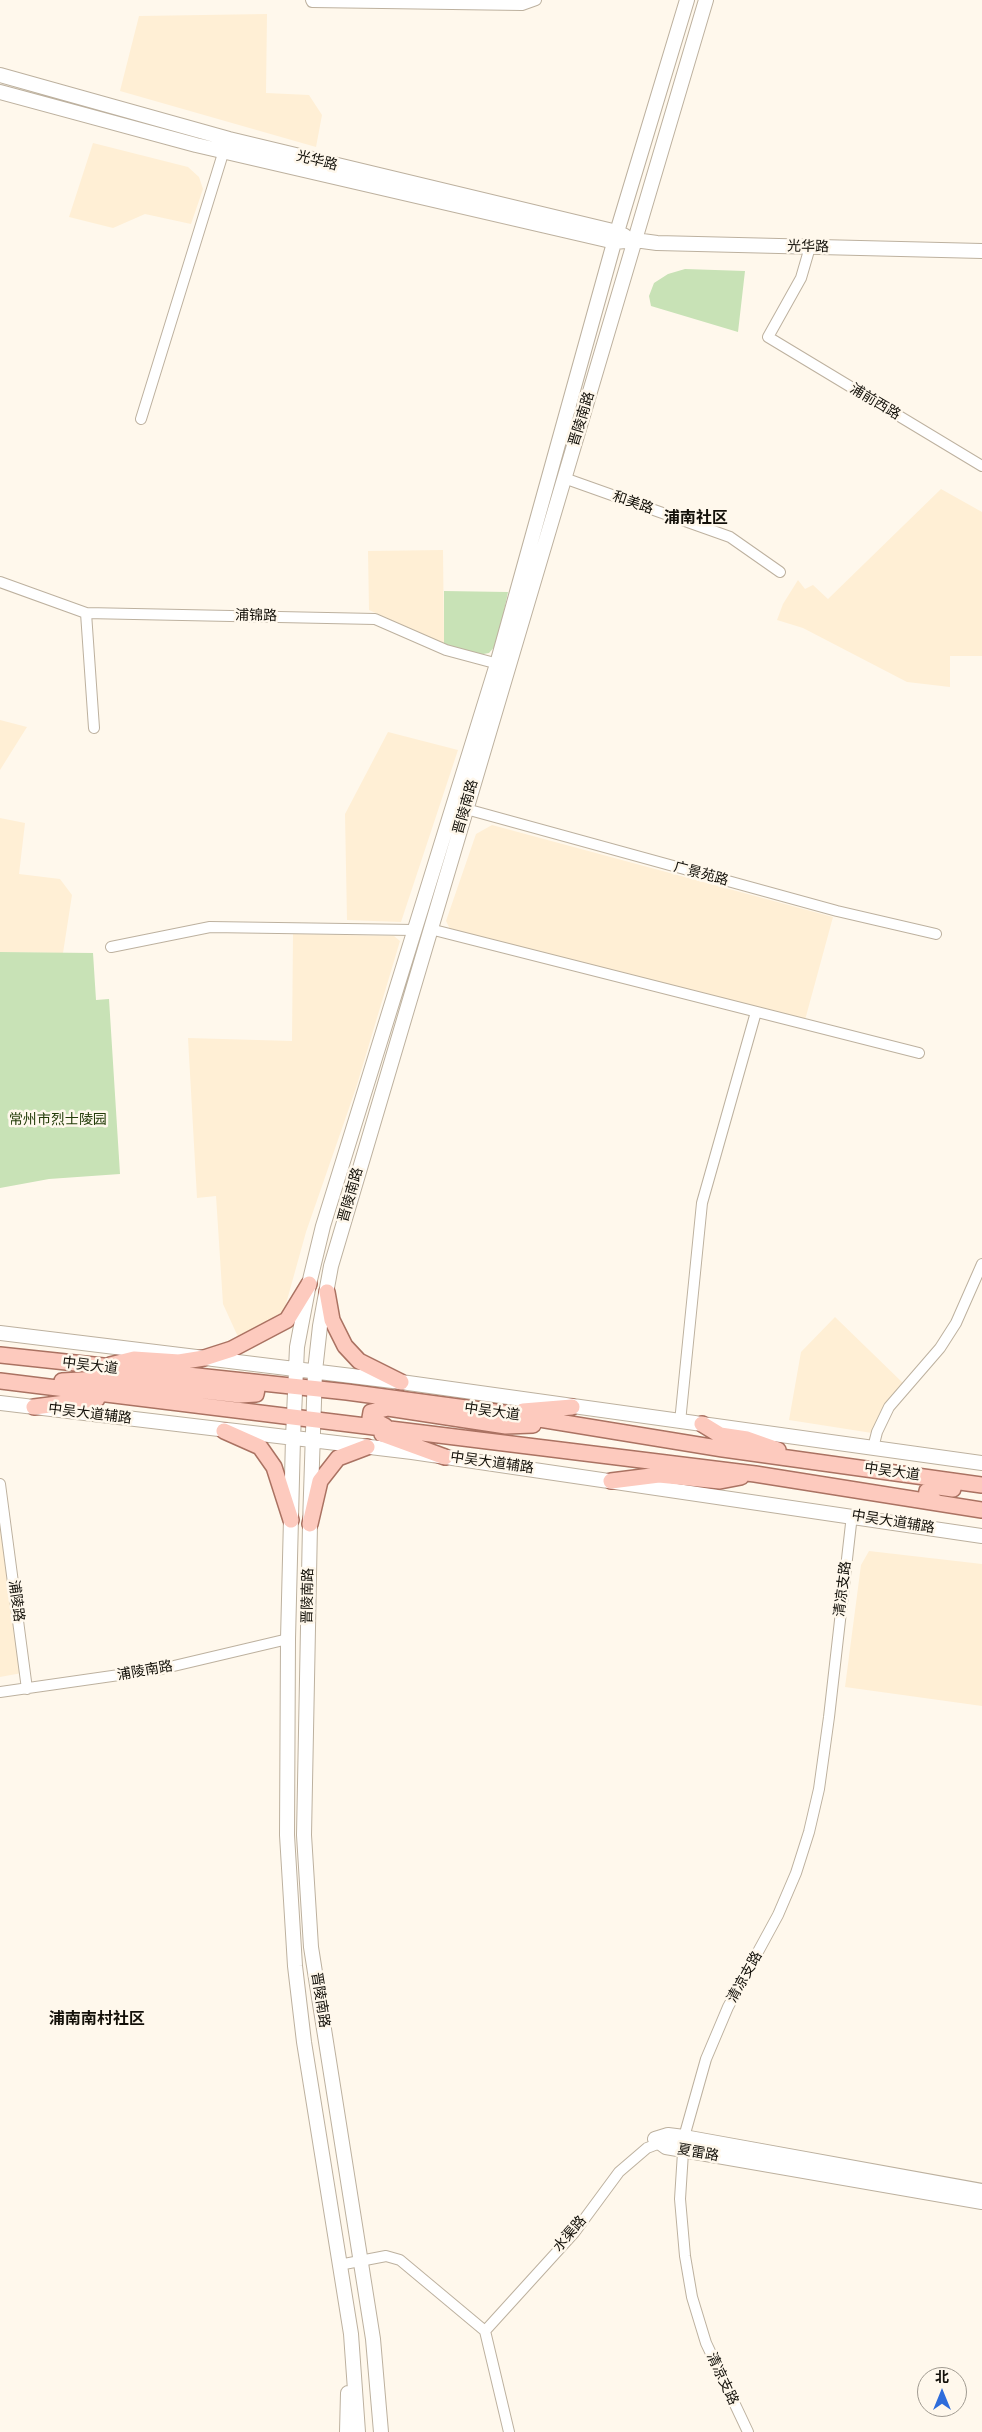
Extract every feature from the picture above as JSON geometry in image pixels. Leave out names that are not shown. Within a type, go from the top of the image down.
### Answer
[{"type":"main road","name":"晋陵南路","points":[[381,2432],[374,2339],[311,1947],[304,1835],[314,1371],[331,1266],[466,810],[502,665],[616,237],[687,0]]},
{"type":"main road","name":"晋陵南路","points":[[358,2432],[351,2334],[306,2058],[295,1966],[287,1835],[288,1639],[295,1369],[309,1284],[324,1226],[414,930],[564,478],[706,0]]},
{"type":"main road","name":"光华路","points":[[0,75],[226,145]]},
{"type":"main road","name":"光华路","points":[[0,92],[616,237],[658,243],[982,251]]},
{"type":"main road","points":[[103,1367],[134,1359],[179,1362],[204,1358],[232,1349],[287,1320],[309,1284]]},
{"type":"main road","points":[[327,1292],[332,1320],[345,1346],[359,1361],[401,1382]]},
{"type":"main road","points":[[0,1333],[401,1382],[982,1463]]},
{"type":"main road","name":"中吴大道","points":[[0,1355],[314,1389],[503,1413],[810,1461],[982,1485]]},
{"type":"main road","points":[[23,1384],[100,1379],[240,1395],[256,1394],[257,1389],[248,1383]]},
{"type":"main road","name":"中吴大道","points":[[0,1381],[755,1474],[982,1510]]},
{"type":"main road","points":[[34,1407],[90,1398],[146,1405],[164,1400]]},
{"type":"main road","name":"中吴大道辅路","points":[[0,1403],[445,1457],[982,1536]]},
{"type":"main road","points":[[503,1413],[572,1406]]},
{"type":"main road","points":[[389,1429],[370,1418],[372,1412],[388,1408],[506,1426],[567,1424]]},
{"type":"main road","points":[[702,1424],[720,1435],[747,1439],[810,1461]]},
{"type":"main road","points":[[357,1425],[445,1457]]},
{"type":"main road","points":[[224,1431],[260,1447],[274,1467],[291,1520]]},
{"type":"main road","points":[[310,1524],[320,1481],[338,1458],[367,1447]]},
{"type":"main road","points":[[710,1469],[765,1467],[861,1482],[874,1481],[875,1476],[865,1469]]},
{"type":"main road","points":[[611,1480],[659,1475],[720,1481],[755,1474]]},
{"type":"main road","points":[[940,1504],[926,1497],[927,1491],[939,1487],[982,1493]]},
{"type":"main road","name":"夏雷路","points":[[660,2143],[655,2140],[668,2135],[683,2144],[982,2202]]},
{"type":"main road","name":"夏雷路","points":[[683,2144],[982,2191]]},
{"type":"main road","points":[[347,2432],[351,2334]]},
{"type":"street","points":[[312,1],[522,5],[536,0]]},
{"type":"street","points":[[141,419],[226,145]]},
{"type":"street","name":"浦前西路","points":[[810,247],[801,278],[768,337],[982,466]]},
{"type":"street","name":"和美路","points":[[564,478],[730,537],[780,572]]},
{"type":"street","name":"浦锦路","points":[[0,582],[86,613],[375,619],[446,650],[502,665]]},
{"type":"street","points":[[86,613],[94,728]]},
{"type":"street","name":"广景苑路","points":[[466,810],[837,911],[936,934]]},
{"type":"street","points":[[111,947],[210,928],[414,930]]},
{"type":"street","points":[[430,929],[919,1053]]},
{"type":"street","points":[[680,1422],[702,1203],[756,1012]]},
{"type":"street","points":[[873,1448],[877,1432],[889,1407],[940,1348],[956,1323],[982,1264]]},
{"type":"street","name":"浦陵路","points":[[0,1484],[27,1689]]},
{"type":"street","name":"清凉支路","points":[[748,2432],[706,2343],[692,2297],[685,2256],[680,2199],[683,2144],[706,2059],[728,2007],[778,1915],[796,1873],[809,1832],[819,1789],[852,1516]]},
{"type":"street","name":"浦陵南路","points":[[0,1692],[161,1669],[288,1639]]},
{"type":"street","name":"水渠路","points":[[485,2331],[574,2232],[619,2172],[647,2148],[660,2143]]},
{"type":"street","points":[[339,2265],[386,2256],[400,2260],[485,2331],[509,2432]]},
{"type":"shaded area","points":[[267,14],[266,93],[309,95],[322,115],[316,147],[120,91],[139,16]]},
{"type":"shaded area","points":[[93,143],[188,167],[199,177],[203,189],[191,224],[145,214],[113,228],[69,217]]},
{"type":"shaded area","points":[[941,489],[982,512],[982,656],[950,656],[950,687],[907,682],[803,628],[777,620],[783,604],[798,580],[805,589],[813,585],[828,599]]},
{"type":"shaded area","points":[[443,550],[444,644],[369,610],[368,551]]},
{"type":"shaded area","points":[[0,720],[27,727],[0,770]]},
{"type":"shaded area","points":[[388,732],[458,750],[401,922],[347,920],[345,814]]},
{"type":"shaded area","points":[[0,818],[25,823],[19,874],[60,879],[72,895],[63,953],[0,952]]},
{"type":"shaded area","points":[[492,825],[833,917],[805,1020],[451,931],[446,921],[476,834]]},
{"type":"shaded area","points":[[293,934],[394,936],[400,941],[356,1088],[306,1232],[279,1329],[239,1339],[223,1304],[216,1196],[197,1198],[188,1038],[292,1041]]},
{"type":"shaded area","points":[[835,1317],[904,1384],[886,1402],[872,1433],[789,1420],[801,1352]]},
{"type":"shaded area","points":[[0,1522],[22,1673],[0,1677]]},
{"type":"shaded area","points":[[869,1551],[982,1564],[982,1706],[845,1687],[861,1565]]},
{"type":"green space","points":[[685,269],[745,271],[738,332],[651,306],[649,296],[654,283],[668,274]]},
{"type":"green space","points":[[444,591],[508,592],[497,644],[489,653],[478,655],[444,644]]},
{"type":"green space","name":"常州市烈士陵园","points":[[0,952],[93,953],[96,1000],[109,999],[120,1174],[49,1179],[0,1188]]},
{"type":"district","name":"浦南社区","points":[[696,519]]},
{"type":"district","name":"浦南南村社区","points":[[97,2020]]}]
